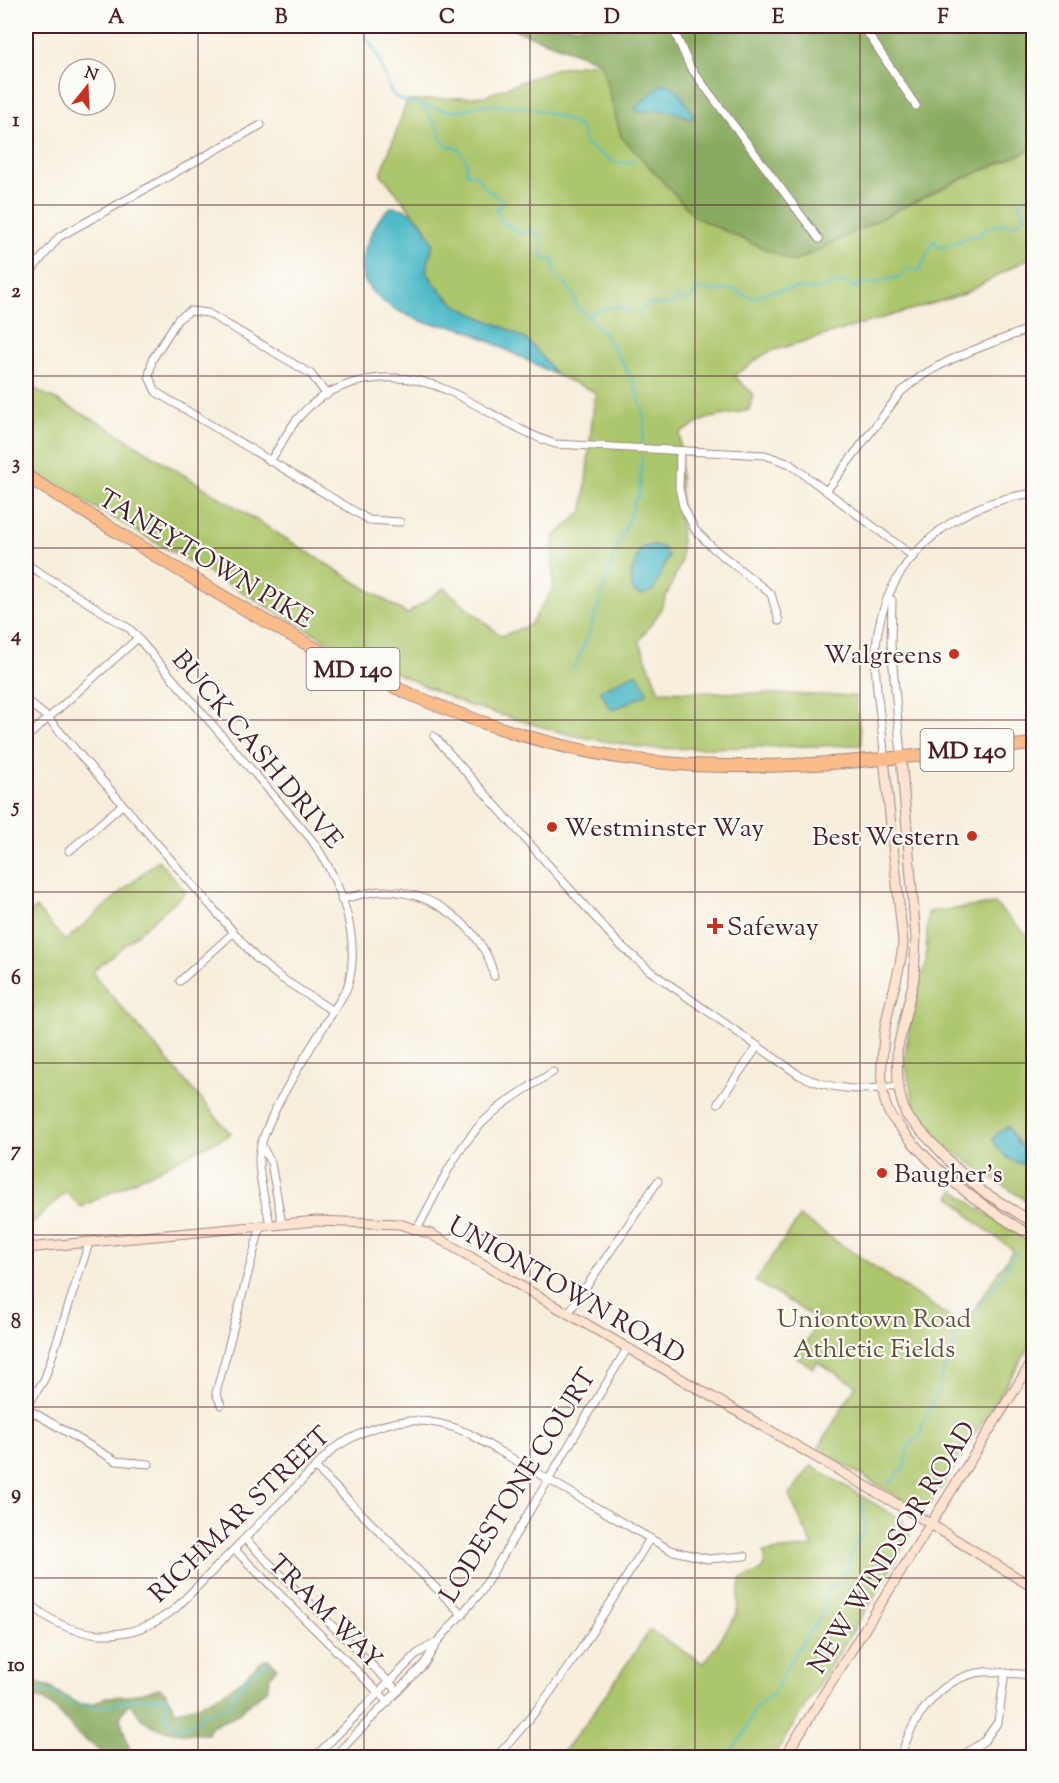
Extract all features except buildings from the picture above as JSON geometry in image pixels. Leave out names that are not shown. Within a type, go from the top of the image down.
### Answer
[{"type":"highway","name":"TANEYTOWN PIKE","points":[[26,476],[339,662],[388,686],[470,718],[565,745],[677,764],[801,765],[1034,744]]},
{"type":"main road","points":[[901,756],[916,938],[914,979],[897,1051],[898,1086],[906,1115],[945,1157],[982,1191],[1034,1223]]},
{"type":"main road","points":[[884,758],[903,942],[901,969],[885,1032],[883,1088],[889,1113],[921,1152],[976,1200],[1034,1237]]},
{"type":"main road","name":"UNIONTOWN ROAD","points":[[26,1248],[282,1224],[371,1222],[417,1229],[459,1247],[1034,1588]]},
{"type":"main road","name":"NEW WINDSOR ROAD","points":[[784,1758],[1034,1359]]},
{"type":"street","points":[[672,26],[690,67],[819,239]]},
{"type":"street","points":[[863,26],[916,106]]},
{"type":"street","points":[[26,284],[32,270],[60,237],[261,125]]},
{"type":"street","points":[[327,395],[311,374],[208,313],[190,311],[178,319],[152,360],[149,377],[156,392],[369,520],[400,522]]},
{"type":"street","points":[[826,490],[901,393],[914,380],[933,368],[1034,327]]},
{"type":"street","points":[[270,461],[296,421],[327,395],[364,380],[392,376],[418,379],[449,391],[527,434],[555,444],[765,455],[790,464],[914,556]]},
{"type":"street","points":[[680,452],[679,488],[683,506],[695,530],[714,549],[771,594],[779,621]]},
{"type":"street","points":[[884,758],[876,650],[879,623],[894,587],[914,556],[940,530],[971,509],[998,499],[1034,493]]},
{"type":"street","name":"BUCK CASH DRIVE","points":[[26,564],[111,616],[138,638],[311,839],[325,860],[341,900],[353,955],[347,988],[275,1112],[261,1144],[259,1161],[266,1225]]},
{"type":"street","points":[[894,587],[891,644],[901,756]]},
{"type":"street","points":[[26,738],[138,638]]},
{"type":"street","points":[[26,700],[48,718],[233,933],[268,969],[333,1011]]},
{"type":"street","points":[[434,736],[631,956],[758,1046],[813,1081],[861,1091],[898,1086]]},
{"type":"street","points":[[69,851],[122,805]]},
{"type":"street","points":[[341,900],[369,893],[392,892],[435,904],[457,919],[477,940],[490,959],[494,976]]},
{"type":"street","points":[[180,981],[233,933]]},
{"type":"street","points":[[718,1103],[758,1046]]},
{"type":"street","points":[[417,1229],[463,1146],[477,1128],[526,1087],[553,1072]]},
{"type":"street","points":[[261,1144],[271,1162],[282,1224]]},
{"type":"street","points":[[569,1312],[658,1181]]},
{"type":"street","points":[[221,1405],[216,1393],[266,1225]]},
{"type":"street","points":[[89,1243],[45,1378],[26,1409],[116,1461],[149,1464]]},
{"type":"street","name":"LODESTONE COURT","points":[[333,1758],[425,1663],[438,1641],[481,1592],[628,1347]]},
{"type":"street","name":"RICHMAR STREET","points":[[26,1599],[51,1620],[72,1630],[110,1635],[135,1631],[168,1615],[333,1449],[352,1437],[387,1422],[433,1421],[468,1433],[670,1550],[708,1559],[745,1556]]},
{"type":"street","points":[[316,1468],[463,1615]]},
{"type":"street","points":[[495,1758],[526,1723],[580,1650],[650,1538]]},
{"type":"street","name":"TRAM WAY","points":[[245,1539],[398,1691]]},
{"type":"street","name":"TRAM WAY","points":[[235,1550],[388,1702]]},
{"type":"street","name":"LODESTONE COURT","points":[[314,1758],[388,1681],[417,1654],[438,1641]]},
{"type":"street","points":[[900,1758],[909,1730],[930,1699],[948,1685],[969,1674],[992,1671],[1034,1675]]},
{"type":"street","points":[[959,1758],[984,1741],[998,1722],[1005,1673]]},
{"type":"green space","points":[[504,26],[1033,26],[1033,149],[953,183],[794,262],[696,218],[621,136],[601,62]]},
{"type":"green space","points":[[601,62],[621,136],[953,183],[1033,149],[1033,256],[964,294],[768,352],[734,376],[753,394],[749,410],[706,419],[680,433],[681,562],[659,613],[639,641],[659,691],[855,696],[862,745],[651,749],[570,735],[467,705],[338,647],[26,468],[26,399],[33,388],[102,424],[407,614],[444,588],[501,636],[530,625],[553,589],[553,538],[583,511],[595,392],[556,375],[526,340],[461,309],[437,288],[426,271],[433,243],[426,229],[381,174],[407,101],[485,96],[554,69]],"holes":[[[641,548],[668,556],[654,589],[643,595],[631,574]]]},
{"type":"green space","points":[[158,860],[186,892],[92,973],[231,1134],[81,1207],[66,1192],[26,1229],[26,917],[36,908],[65,941]]},
{"type":"green space","points":[[995,904],[1033,941],[1034,1108],[1028,1128],[1033,1137],[1022,1147],[1007,1127],[993,1140],[1009,1159],[1033,1164],[1033,1205],[951,1150],[927,1128],[915,1107],[904,1059],[912,1012],[926,961],[928,912]]},
{"type":"green space","name":"Uniontown Road Athletic Fields","points":[[955,1190],[976,1207],[1033,1243],[1033,1342],[930,1505],[919,1507],[902,1500],[818,1449],[856,1385],[817,1362],[813,1368],[797,1358],[819,1320],[755,1281],[800,1217],[963,1326],[1013,1250],[978,1224],[950,1196]]},
{"type":"green space","points":[[811,1466],[902,1520],[910,1535],[871,1602],[773,1757],[558,1757],[587,1722],[650,1630],[704,1664],[737,1614],[740,1579],[760,1571],[765,1563],[764,1552],[813,1547],[789,1495]]},
{"type":"green space","points":[[268,1659],[277,1667],[270,1676],[267,1689],[232,1718],[211,1726],[208,1734],[174,1732],[157,1728],[142,1719],[130,1704],[126,1706],[120,1718],[132,1757],[109,1757],[77,1734],[57,1710],[43,1700],[26,1697],[26,1680],[47,1686],[78,1704],[94,1704],[106,1697],[126,1696],[159,1688],[166,1693],[175,1711],[183,1710],[220,1694]]},
{"type":"water","points":[[662,84],[669,84],[679,92],[694,116],[692,119],[667,111],[640,112],[635,109]]},
{"type":"water","points":[[391,207],[412,213],[426,229],[433,243],[426,271],[448,298],[471,313],[525,339],[538,351],[556,375],[466,330],[426,323],[398,311],[376,296],[363,275],[362,263],[365,249],[375,226]]},
{"type":"water","points":[[653,545],[663,548],[668,556],[654,590],[642,595],[634,592],[631,575],[641,548]]},
{"type":"water","points":[[637,673],[647,691],[646,694],[613,710],[610,708],[600,690]]},
{"type":"water","points":[[1033,1108],[1033,1137],[1029,1120]]},
{"type":"water","points":[[1008,1127],[1017,1143],[1022,1147],[1033,1137],[1033,1164],[1009,1159],[993,1139]]},
{"type":"waterway","points":[[366,26],[364,31],[392,93],[402,100],[423,105],[439,130],[441,140],[446,145],[458,148],[466,159],[467,174],[475,174],[485,188],[504,202],[496,209],[504,225],[508,224],[520,234],[528,231],[543,237],[542,256],[546,260],[552,258],[555,263],[553,273],[569,288],[576,307],[609,341],[635,387],[644,416],[642,443]]},
{"type":"waterway","points":[[423,105],[451,111],[492,105],[545,112],[581,128],[586,145],[610,160],[621,163],[637,160]]},
{"type":"waterway","points":[[587,315],[613,307],[625,308],[639,314],[647,304],[673,305],[675,299],[680,298],[687,303],[696,290],[707,288],[711,291],[737,289],[740,294],[754,298],[767,292],[795,288],[813,290],[844,282],[856,288],[861,282],[869,284],[902,276],[907,268],[919,271],[934,240],[938,247],[944,247],[970,237],[980,236],[985,228],[989,229],[995,225],[1001,227],[1004,222],[1011,226],[1024,218],[1025,211],[1019,206],[1020,202],[1034,195]]},
{"type":"waterway","points":[[573,669],[591,627],[614,556],[631,515],[634,500],[639,497],[642,457]]},
{"type":"waterway","points":[[888,1483],[893,1481],[898,1472],[905,1468],[908,1449],[921,1435],[922,1423],[938,1392],[943,1371],[953,1351],[956,1338],[974,1310],[996,1285],[1017,1251]]},
{"type":"waterway","points":[[726,1758],[744,1734],[755,1708],[773,1694],[795,1653],[825,1610],[828,1591],[846,1572],[853,1550],[865,1531],[862,1501]]},
{"type":"waterway","points":[[26,1691],[50,1691],[74,1705],[99,1707],[139,1699],[167,1698],[165,1717],[177,1727],[196,1722],[205,1713],[229,1706],[245,1681],[269,1663]]},
{"type":"place","name":"Walgreens","points":[[954,654]]},
{"type":"place","name":"Westminster Way","points":[[552,827]]},
{"type":"place","name":"Best Western","points":[[972,836]]},
{"type":"place","name":"Safeway","points":[[715,926]]},
{"type":"place","name":"Baugher's","points":[[882,1173]]}]
